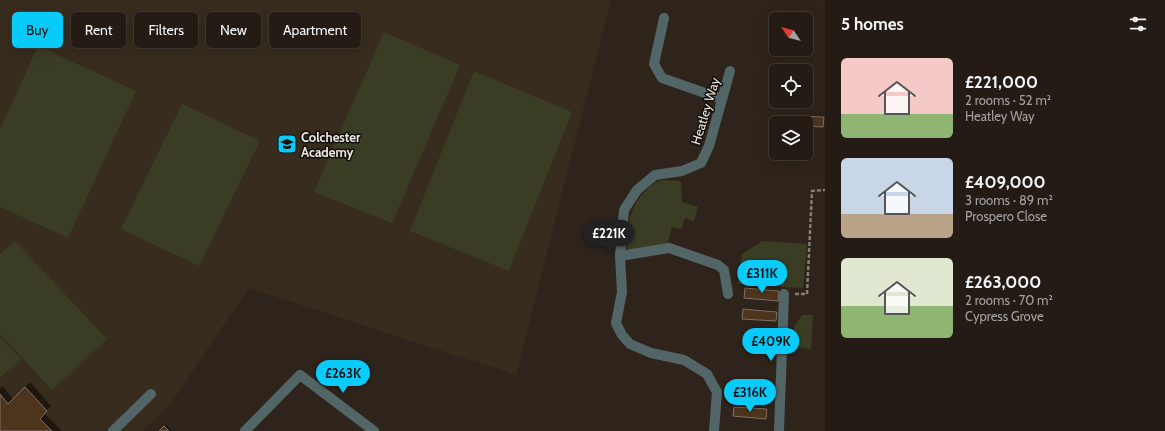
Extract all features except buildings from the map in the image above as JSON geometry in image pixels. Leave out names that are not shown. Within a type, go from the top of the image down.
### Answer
[{"type":"street","points":[[664,18],[654,64],[662,78],[722,99]]},
{"type":"street","name":"Heatley Way","points":[[714,431],[717,392],[707,374],[684,360],[651,353],[630,344],[622,335],[616,323],[622,292],[620,256],[624,210],[637,190],[655,175],[682,171],[701,163],[709,146],[730,71]]},
{"type":"street","points":[[620,256],[669,248],[718,264],[724,270],[728,294]]},
{"type":"street","points":[[779,431],[784,294]]},
{"type":"street","points":[[245,431],[300,375],[374,431]]},
{"type":"street","points":[[113,431],[151,394]]},
{"type":"path","points":[[784,294],[807,294],[812,191],[825,190]]},
{"type":"shaded area","name":"Colchester Academy","points":[[0,0],[611,0],[516,375],[249,288],[169,406],[142,431],[0,431]]},
{"type":"green space","points":[[384,32],[460,65],[392,223],[314,192]]},
{"type":"green space","points":[[37,48],[42,48],[136,91],[68,238],[0,207],[0,129]]},
{"type":"green space","points":[[474,71],[572,112],[509,271],[410,231]]},
{"type":"green space","points":[[182,104],[260,141],[199,266],[121,229]]},
{"type":"green space","points":[[663,180],[681,181],[682,202],[698,207],[694,221],[685,218],[681,229],[672,227],[667,245],[632,251],[627,249],[627,231],[635,205],[645,191],[655,183]]},
{"type":"green space","points":[[15,241],[107,339],[52,390],[0,334],[0,254]]},
{"type":"green space","points":[[762,241],[807,244],[803,288],[738,284],[742,254]]},
{"type":"green space","points":[[803,315],[813,315],[811,349],[792,347],[795,326]]},
{"type":"green space","points":[[0,337],[21,359],[0,378]]},
{"type":"place","name":"Colchester Academy","points":[[287,144]]}]
